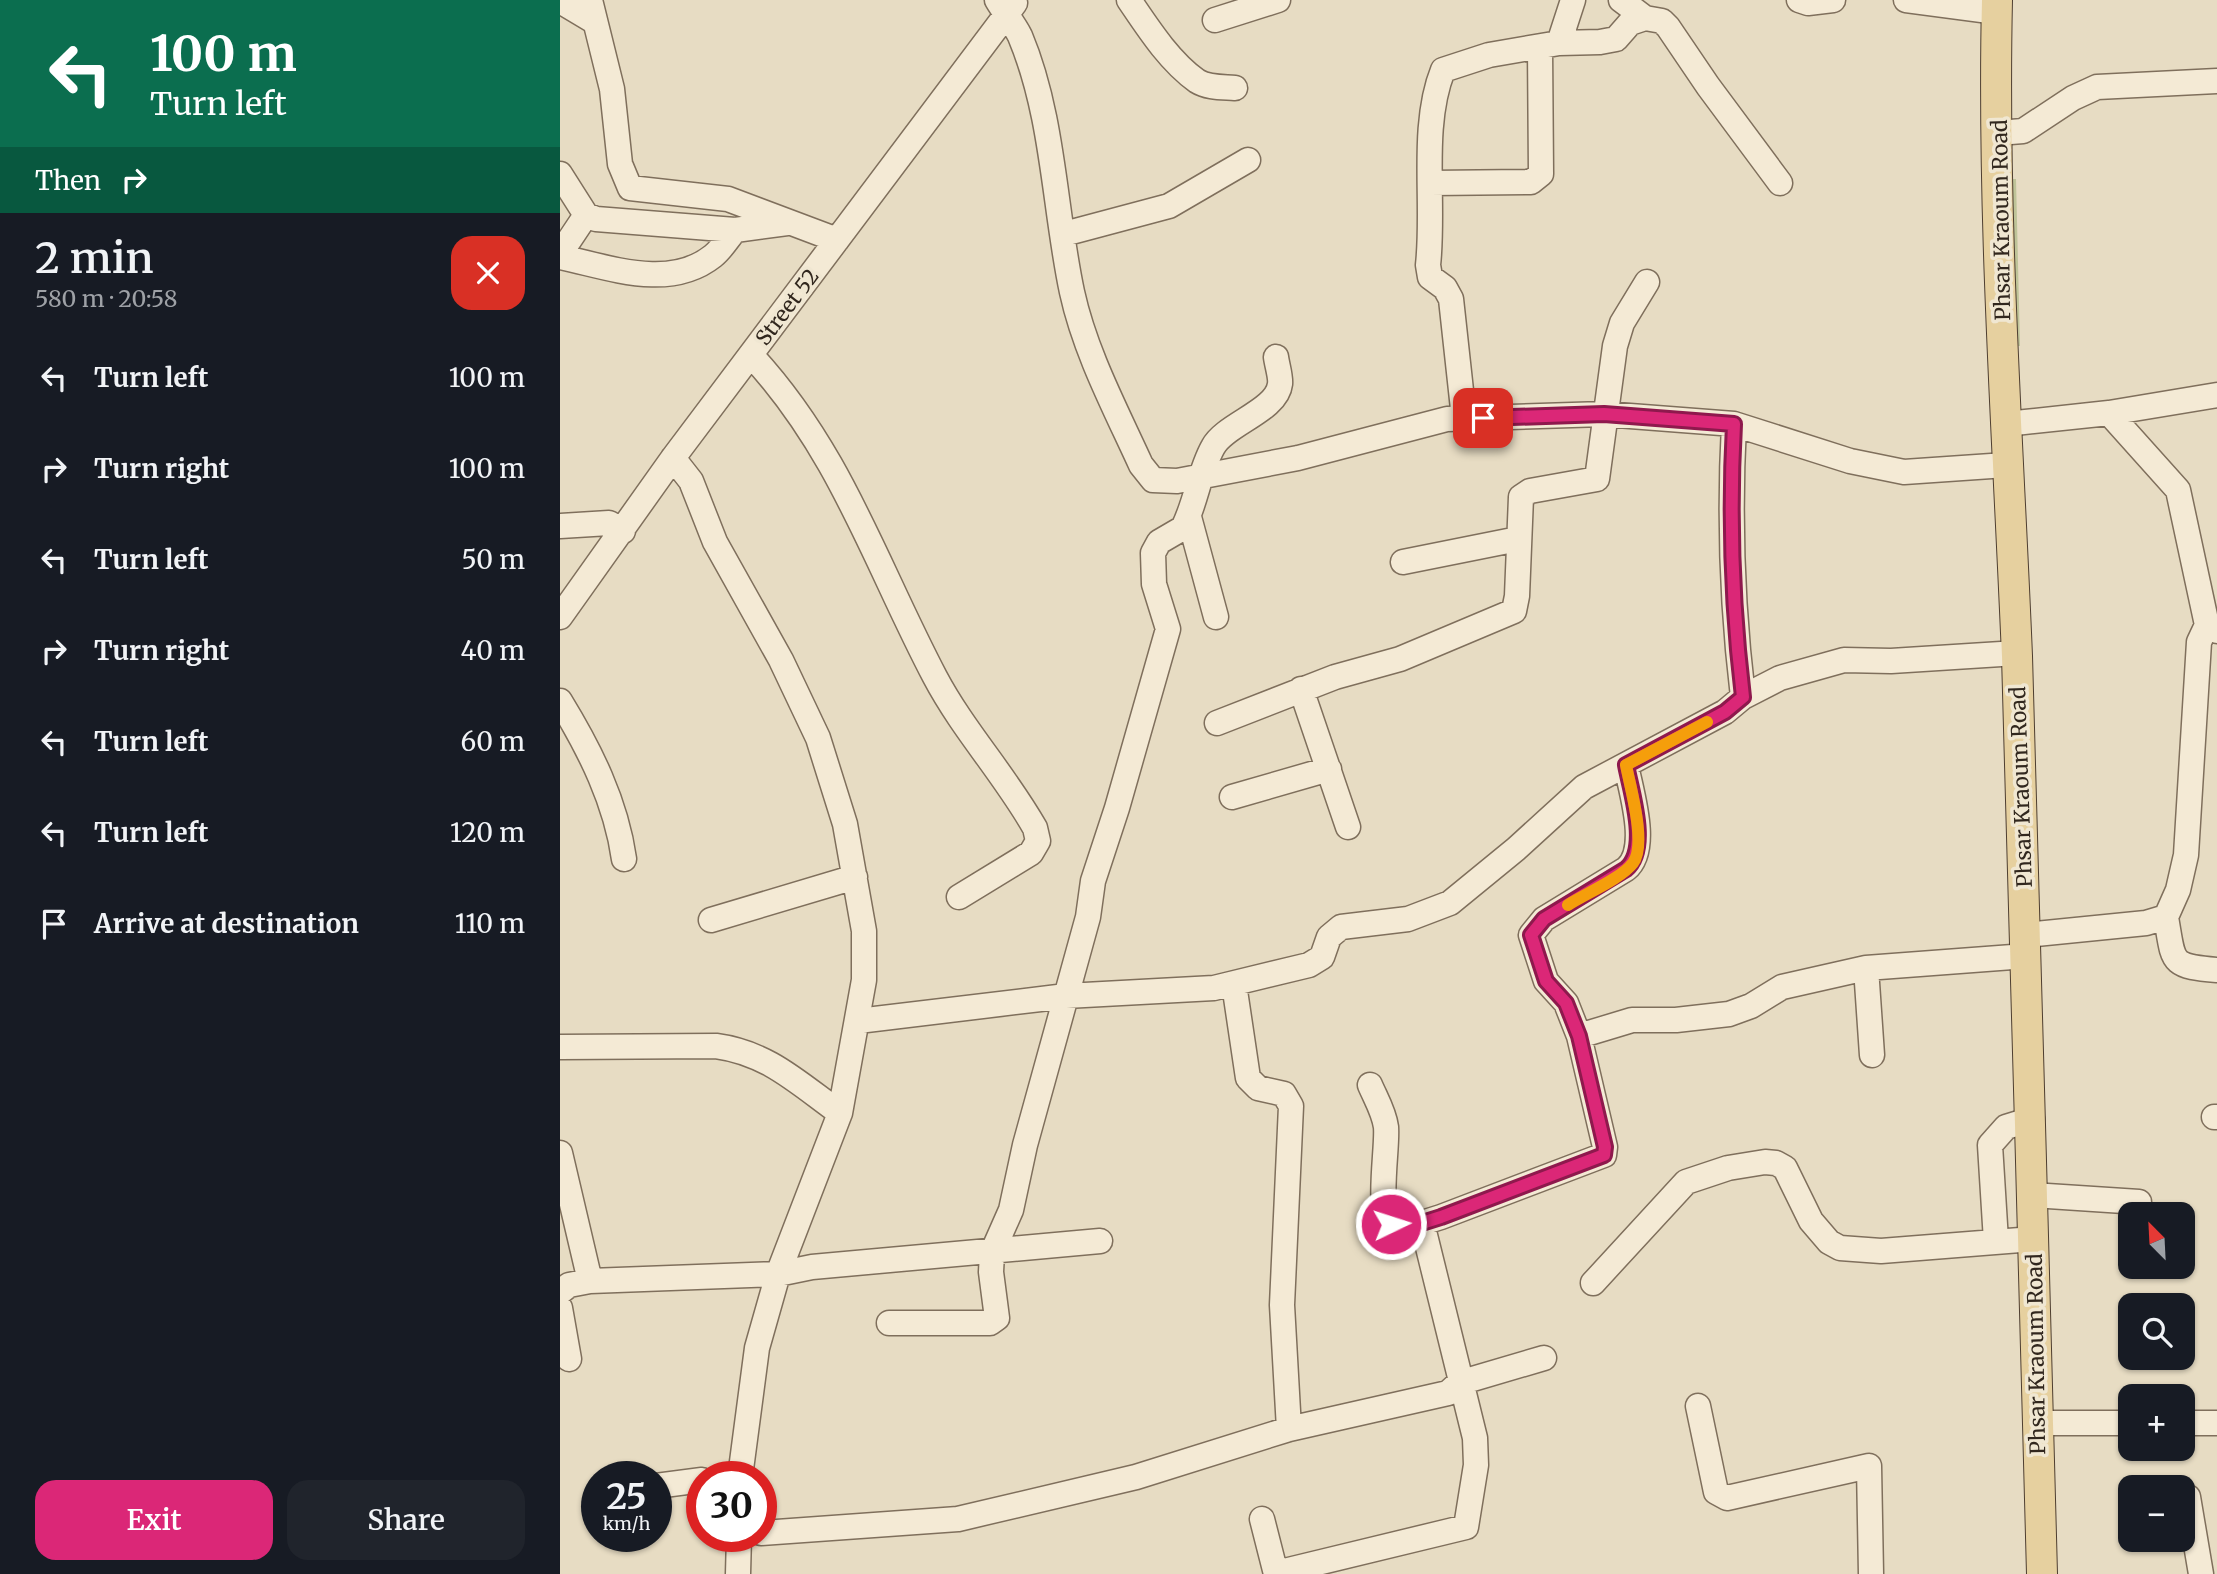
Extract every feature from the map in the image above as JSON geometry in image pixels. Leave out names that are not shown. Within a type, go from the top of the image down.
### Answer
[{"type":"main road","name":"Phsar Kraoum Road","points":[[1997,6],[2006,465],[2017,653],[2032,1119],[2042,1574]]},
{"type":"street","points":[[1129,0],[1164,50],[1198,81],[1211,86],[1235,88]]},
{"type":"street","points":[[1215,20],[1278,0]]},
{"type":"street","points":[[1432,183],[1531,182],[1541,174],[1549,46],[1573,0]]},
{"type":"street","points":[[1621,0],[1645,18],[1662,21],[1668,27],[1780,183]]},
{"type":"street","points":[[1799,0],[1808,3],[1833,0]]},
{"type":"street","points":[[1906,0],[1997,6]]},
{"type":"street","points":[[560,1],[592,11],[612,89],[620,164],[630,188],[636,225]]},
{"type":"street","points":[[1007,5],[1035,83],[1064,234],[1072,292],[1080,320],[1141,466],[1153,480],[1177,481],[1298,458],[1425,424],[1464,418],[1604,414],[1734,424],[1850,461],[1904,472],[2006,465]]},
{"type":"street","name":"Street 52","points":[[560,617],[673,458],[837,240],[1007,5]]},
{"type":"street","points":[[1464,418],[1451,299],[1445,288],[1430,277],[1428,265],[1436,94],[1443,70],[1489,55],[1616,39],[1630,23],[1645,18]]},
{"type":"street","points":[[1998,134],[2023,131],[2073,98],[2096,87],[2217,81]]},
{"type":"street","points":[[1064,234],[1170,205],[1248,160]]},
{"type":"street","points":[[560,174],[586,215],[636,225],[735,230],[788,223]]},
{"type":"street","points":[[630,188],[728,199],[761,209],[788,223],[837,240]]},
{"type":"street","points":[[586,215],[560,255],[650,276],[677,274],[715,254],[735,230]]},
{"type":"street","points":[[1217,723],[1301,689],[1400,659],[1509,615],[1516,605],[1518,539],[1524,494],[1597,480],[1615,346],[1622,323],[1647,282]]},
{"type":"street","points":[[751,355],[783,389],[811,429],[866,528],[935,678],[1035,828],[1038,841],[1031,853],[959,897]]},
{"type":"street","points":[[889,1323],[990,1323],[997,1318],[991,1272],[992,1253],[1011,1210],[1025,1145],[1088,917],[1093,881],[1117,808],[1168,629],[1154,584],[1153,553],[1159,542],[1183,528],[1213,447],[1222,435],[1267,404],[1276,393],[1280,385],[1276,357]]},
{"type":"street","points":[[2006,424],[2109,413],[2217,395]]},
{"type":"street","points":[[2109,413],[2178,490],[2212,628],[2199,642],[2186,855],[2178,891],[2166,917],[2176,960],[2183,967],[2217,970]]},
{"type":"street","points":[[1734,424],[1730,495],[1732,605],[1743,697]]},
{"type":"street","points":[[673,458],[691,481],[715,542],[781,660],[818,738],[835,787],[855,877],[865,953],[858,1021],[840,1113],[778,1274],[757,1348],[739,1461]]},
{"type":"street","points":[[1189,517],[1216,617]]},
{"type":"street","points":[[560,526],[610,523],[623,531]]},
{"type":"street","points":[[1403,562],[1518,539]]},
{"type":"street","points":[[858,1021],[1066,996],[1214,988],[1319,961],[1325,954],[1329,937],[1341,927],[1408,919],[1450,903],[1516,849],[1584,787],[1725,712],[1743,697],[1780,678],[1844,660],[1891,662],[2017,653]]},
{"type":"street","points":[[1301,689],[1348,827]]},
{"type":"street","points":[[560,701],[585,743],[611,803],[620,831],[624,859]]},
{"type":"street","points":[[1370,1086],[1383,1114],[1386,1129],[1385,1217],[1391,1224],[1422,1223],[1604,1155],[1605,1147],[1579,1036],[1566,1003],[1546,981],[1531,935],[1544,919],[1626,869],[1634,860],[1638,851],[1636,814],[1626,765]]},
{"type":"street","points":[[1231,797],[1329,769]]},
{"type":"street","points":[[711,920],[855,877]]},
{"type":"street","points":[[1579,1036],[1632,1020],[1676,1020],[1729,1014],[1751,1006],[1782,987],[1866,968],[2026,945],[2166,917]]},
{"type":"street","points":[[1866,968],[1872,1055]]},
{"type":"street","points":[[1234,984],[1248,1078],[1258,1088],[1284,1094],[1291,1106],[1282,1305],[1289,1429]]},
{"type":"street","points":[[560,1047],[716,1046],[741,1049],[766,1059],[840,1113]]},
{"type":"street","points":[[1996,1241],[1990,1145],[2006,1127],[2032,1119]]},
{"type":"street","points":[[560,1153],[590,1281]]},
{"type":"street","points":[[1593,1283],[1686,1182],[1728,1168],[1765,1162],[1785,1168],[1811,1221],[1829,1242],[1840,1248],[1881,1251],[2033,1239]]},
{"type":"street","points":[[2032,1195],[2139,1202]]},
{"type":"street","points":[[1262,1519],[1276,1573],[1466,1527],[1476,1465],[1475,1438],[1459,1383],[1422,1223]]},
{"type":"street","points":[[560,1292],[569,1285],[590,1281],[778,1274],[812,1267],[964,1252],[992,1253],[1100,1241]]},
{"type":"street","points":[[560,1308],[569,1359]]},
{"type":"street","points":[[777,1532],[958,1519],[1136,1477],[1289,1429],[1448,1393],[1459,1383],[1544,1358]]},
{"type":"street","points":[[1698,1406],[1716,1492],[1727,1498],[1870,1466],[1871,1574]]},
{"type":"street","points":[[2037,1423],[2118,1423]]},
{"type":"street","points":[[2195,1423],[2217,1423]]},
{"type":"street","points":[[2195,1510],[2206,1531],[2201,1574]]},
{"type":"street","points":[[738,1574],[739,1552]]},
{"type":"green space","points":[[2003,179],[2016,179],[2020,346],[2007,346]]},
{"type":"slow traffic","points":[[1568,905],[1626,869],[1636,856],[1636,814],[1626,765],[1707,722]]},
{"type":"route","points":[[1391,1224],[1422,1223],[1441,1217],[1604,1155],[1605,1147],[1582,1059],[1579,1036],[1566,1003],[1546,981],[1531,935],[1544,919],[1632,864],[1638,851],[1636,814],[1626,765],[1725,712],[1743,697],[1732,605],[1730,495],[1734,424],[1604,414],[1483,418]]}]
